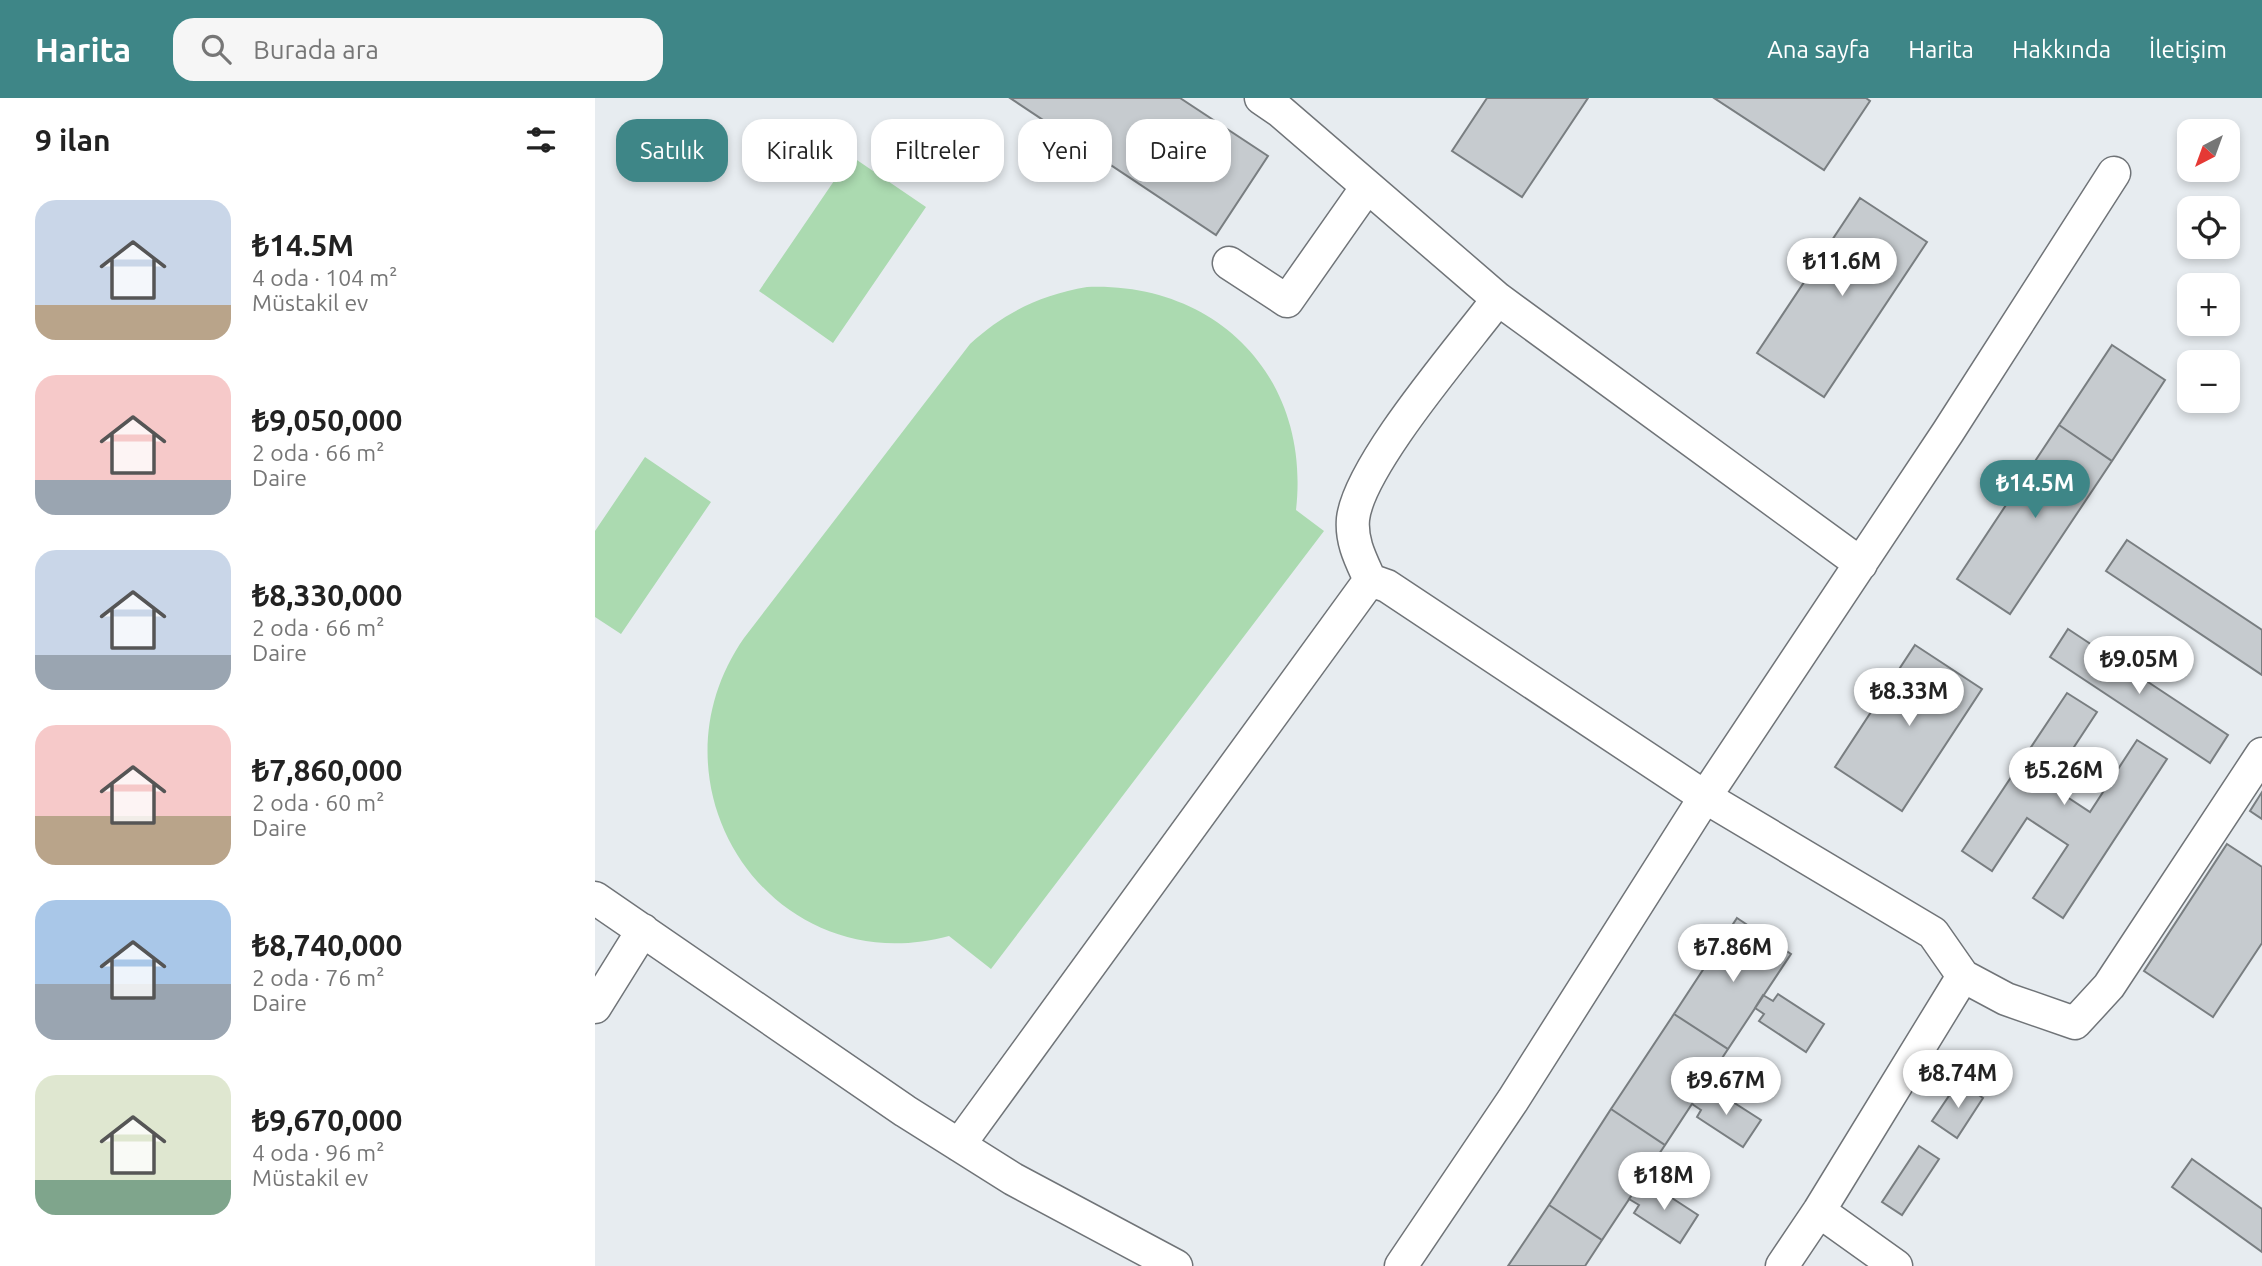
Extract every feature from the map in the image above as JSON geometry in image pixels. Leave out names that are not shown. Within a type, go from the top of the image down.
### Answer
[{"type":"lane","points":[[1261,98],[1280,111],[1498,299],[1861,564]]},
{"type":"lane","points":[[1401,1266],[1513,1100],[1705,797],[1861,564],[2114,173]]},
{"type":"lane","points":[[1229,263],[1287,301],[1367,187]]},
{"type":"lane","points":[[1498,299],[1395,436],[1364,485],[1353,519],[1355,545],[1370,580],[1387,586],[1705,797],[1933,933],[1963,976],[2006,999],[2075,1023],[2109,986],[2262,754]]},
{"type":"lane","points":[[959,1145],[1370,580]]},
{"type":"lane","points":[[595,898],[1013,1180],[1176,1266]]},
{"type":"lane","points":[[595,1007],[643,930]]},
{"type":"lane","points":[[1782,1266],[1819,1212],[1963,976]]},
{"type":"lane","points":[[1819,1212],[1896,1266]]},
{"type":"green space","points":[[857,160],[871,170],[871,182],[889,182],[926,207],[833,343],[759,291],[833,182],[857,182]]},
{"type":"green space","points":[[1087,287],[1134,290],[1177,301],[1215,321],[1246,347],[1271,380],[1288,419],[1297,462],[1296,510],[1324,531],[991,969],[949,936],[885,943],[827,930],[779,902],[741,860],[717,810],[708,754],[716,695],[744,638],[970,344],[1024,306]]},
{"type":"green space","points":[[645,457],[711,502],[621,634],[595,617],[595,531]]},
{"type":"building","points":[[1010,98],[1180,98],[1212,119],[1126,119],[1126,175],[1112,166],[1112,119],[1042,119]]},
{"type":"building","points":[[1487,98],[1588,98],[1522,197],[1452,151]]},
{"type":"building","points":[[1714,98],[1866,98],[1870,101],[1824,170]]},
{"type":"building","points":[[1231,132],[1268,156],[1216,235],[1136,182],[1231,182]]},
{"type":"building","points":[[1860,198],[1927,242],[1824,397],[1757,353]]},
{"type":"building","points":[[2112,345],[2165,380],[2112,461],[2059,425]]},
{"type":"building","points":[[2059,425],[2112,461],[2010,614],[1957,579]]},
{"type":"building","points":[[2127,540],[2262,630],[2262,675],[2106,571]]},
{"type":"building","points":[[2068,629],[2228,735],[2210,763],[2050,657]]},
{"type":"building","points":[[1915,645],[1982,689],[1902,811],[1835,767]]},
{"type":"building","points":[[2067,693],[2097,712],[2049,785],[2090,812],[2137,740],[2167,759],[2063,918],[2033,898],[2068,845],[2027,818],[1992,871],[1962,851]]},
{"type":"building","points":[[2262,792],[2262,819],[2250,811]]},
{"type":"building","points":[[2227,844],[2262,867],[2262,943],[2213,1017],[2144,971]]},
{"type":"building","points":[[1737,918],[1791,954],[1728,1049],[1674,1014]]},
{"type":"building","points":[[1778,994],[1824,1024],[1806,1052],[1759,1021],[1764,1014],[1755,1008],[1763,995],[1773,1001]]},
{"type":"building","points":[[1674,1014],[1728,1049],[1665,1145],[1611,1109]]},
{"type":"building","points":[[1959,1081],[1983,1098],[1957,1138],[1932,1121]]},
{"type":"building","points":[[1701,1090],[1710,1097],[1714,1090],[1761,1120],[1743,1147],[1697,1117],[1701,1110],[1692,1104]]},
{"type":"building","points":[[1611,1109],[1665,1145],[1602,1240],[1549,1205]]},
{"type":"building","points":[[1919,1146],[1939,1159],[1902,1215],[1882,1202]]},
{"type":"building","points":[[2192,1159],[2262,1209],[2262,1252],[2172,1187]]},
{"type":"building","points":[[1652,1185],[1698,1215],[1680,1243],[1634,1213],[1639,1205],[1629,1199],[1638,1186],[1648,1192]]},
{"type":"building","points":[[1549,1205],[1602,1240],[1585,1266],[1508,1266]]}]
